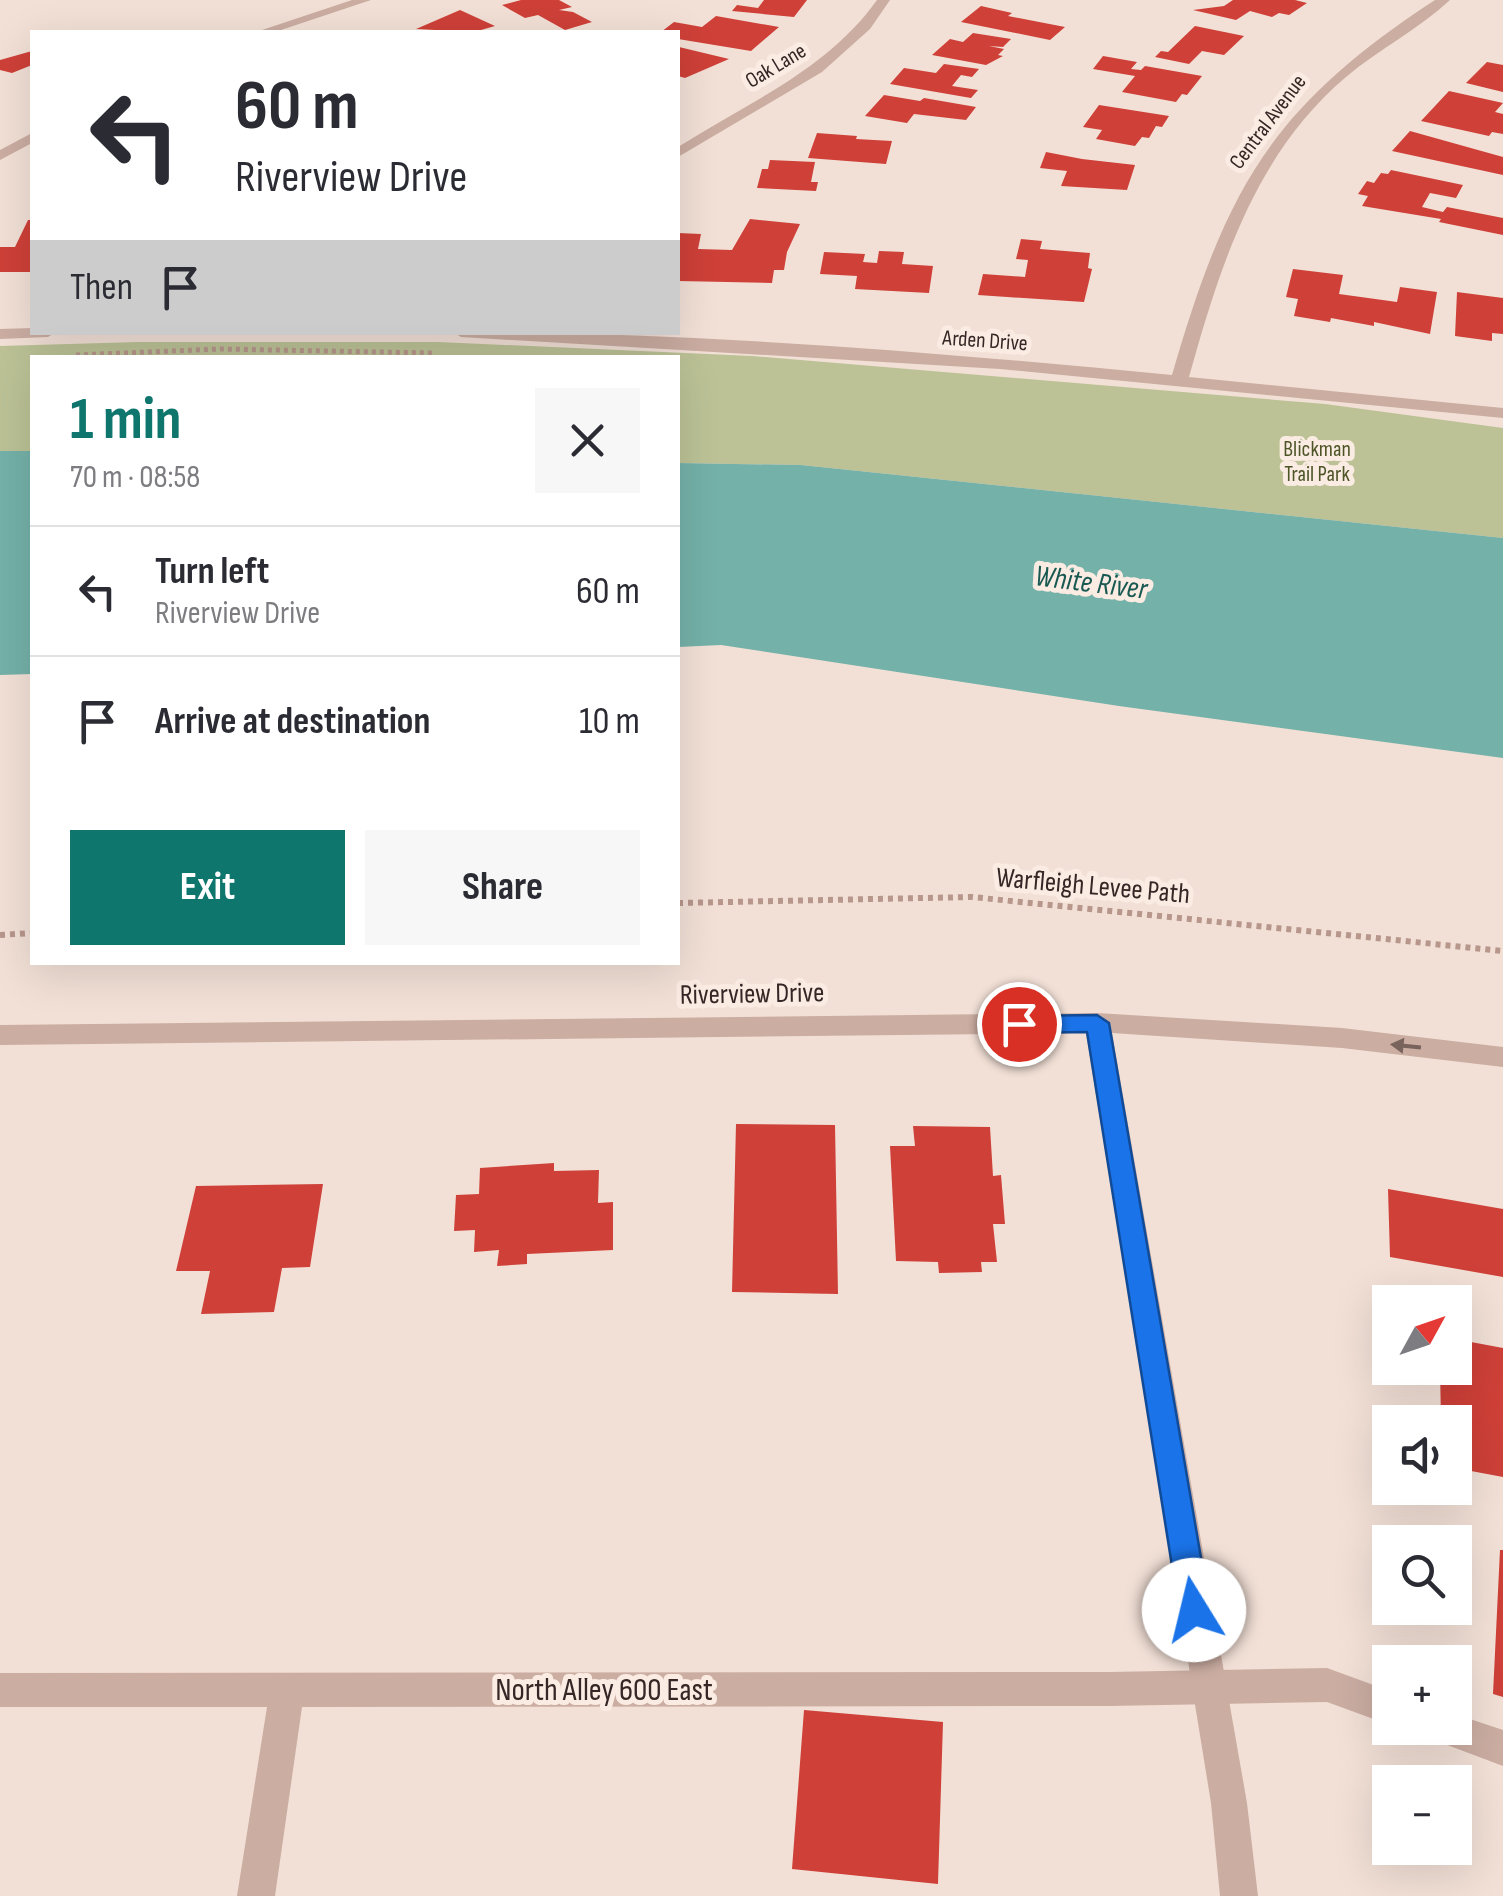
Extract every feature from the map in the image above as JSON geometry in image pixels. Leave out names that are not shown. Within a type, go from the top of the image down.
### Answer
[{"type":"street","points":[[269,30],[365,0]]},
{"type":"street","name":"Oak Lane","points":[[680,152],[821,66],[863,29],[884,0]]},
{"type":"street","name":"Central Avenue","points":[[1179,381],[1211,267],[1230,218],[1263,160],[1328,82],[1444,0]]},
{"type":"street","points":[[0,156],[30,138]]},
{"type":"street","points":[[0,334],[30,333]]},
{"type":"street","name":"Arden Drive","points":[[539,335],[838,353],[1503,413]]},
{"type":"street","points":[[1097,1023],[1230,1803],[1239,1896]]},
{"type":"street","name":"Riverview Drive","points":[[0,1035],[1097,1023],[1310,1036],[1503,1058]]},
{"type":"street","name":"North Alley 600 East","points":[[0,1690],[1327,1685],[1372,1701]]},
{"type":"street","points":[[256,1896],[288,1690]]},
{"type":"street","points":[[1472,1737],[1503,1748]]},
{"type":"path","points":[[68,355],[220,349],[445,354]]},
{"type":"path","name":"Warfleigh Levee Path","points":[[680,903],[972,897],[1503,951]]},
{"type":"path","points":[[0,934],[30,933]]},
{"type":"green space","name":"Blickman Trail Park","points":[[438,342],[752,356],[1325,404],[1503,428],[1503,538],[801,465],[680,463],[680,355],[30,355],[30,451],[0,451],[0,346]]},
{"type":"water","points":[[0,451],[30,451],[30,674],[0,675]]},
{"type":"water","name":"White River","points":[[680,463],[801,465],[1503,538],[1503,758],[1119,706],[721,645],[680,647]]},
{"type":"building","points":[[521,0],[559,0],[572,7],[559,10],[592,22],[565,30],[538,15],[525,18],[502,5]]},
{"type":"building","points":[[764,0],[807,0],[794,17],[732,11],[737,5],[758,8]]},
{"type":"building","points":[[1233,0],[1307,3],[1289,15],[1279,13],[1272,17],[1250,11],[1236,20],[1193,10],[1224,6]]},
{"type":"building","points":[[981,6],[1012,13],[1008,16],[1065,27],[1050,40],[961,22]]},
{"type":"building","points":[[460,10],[495,26],[481,30],[416,29]]},
{"type":"building","points":[[716,16],[779,27],[751,51],[680,39],[680,30],[664,30],[674,22],[702,27]]},
{"type":"building","points":[[1195,26],[1244,36],[1224,55],[1202,51],[1189,64],[1155,57],[1161,51],[1168,52]]},
{"type":"building","points":[[973,33],[1011,39],[1003,47],[989,46],[1004,49],[998,55],[1003,56],[986,65],[932,55],[950,39],[963,42]]},
{"type":"building","points":[[680,47],[729,59],[685,78],[680,77]]},
{"type":"building","points":[[30,52],[30,66],[12,73],[0,70],[0,60]]},
{"type":"building","points":[[1103,56],[1137,62],[1131,69],[1141,70],[1145,66],[1202,76],[1176,102],[1122,92],[1135,76],[1093,69]]},
{"type":"building","points":[[1487,62],[1503,65],[1503,92],[1466,83]]},
{"type":"building","points":[[944,64],[979,69],[972,77],[961,75],[952,86],[978,90],[971,98],[890,84],[904,68],[936,73]]},
{"type":"building","points":[[1449,91],[1503,103],[1495,112],[1503,114],[1503,134],[1492,132],[1489,136],[1421,121]]},
{"type":"building","points":[[884,95],[976,107],[966,120],[914,114],[907,123],[865,116]]},
{"type":"building","points":[[1099,105],[1169,116],[1162,127],[1156,126],[1149,138],[1142,137],[1135,146],[1096,139],[1102,130],[1083,127]]},
{"type":"building","points":[[1410,131],[1503,157],[1503,175],[1392,151]]},
{"type":"building","points":[[817,133],[892,141],[886,164],[808,158]]},
{"type":"building","points":[[1046,152],[1135,165],[1127,190],[1061,186],[1067,171],[1040,168]]},
{"type":"building","points":[[770,160],[815,162],[811,182],[818,182],[816,191],[757,188],[762,169],[768,169]]},
{"type":"building","points":[[1391,170],[1463,185],[1456,198],[1430,193],[1422,207],[1443,212],[1447,207],[1503,218],[1503,235],[1439,222],[1441,219],[1362,206],[1368,196],[1358,194],[1367,181],[1374,183],[1381,173]]},
{"type":"building","points":[[750,219],[800,224],[787,252],[784,270],[774,270],[772,283],[680,281],[680,233],[701,234],[698,249],[732,250]]},
{"type":"building","points":[[30,220],[30,272],[0,272],[0,247],[15,247]]},
{"type":"building","points":[[1021,239],[1042,241],[1040,249],[1090,253],[1088,268],[1092,269],[1084,302],[978,295],[983,274],[1025,277],[1028,260],[1016,259]]},
{"type":"building","points":[[879,251],[904,252],[902,264],[933,266],[929,293],[855,289],[857,276],[820,274],[824,252],[865,254],[863,262],[877,263]]},
{"type":"building","points":[[1293,269],[1343,275],[1339,294],[1397,302],[1400,287],[1437,292],[1430,334],[1374,322],[1374,326],[1294,316],[1298,299],[1286,297]]},
{"type":"building","points":[[1457,292],[1503,298],[1503,334],[1492,333],[1492,341],[1455,336]]},
{"type":"building","points":[[736,1124],[835,1125],[838,1294],[732,1292]]},
{"type":"building","points":[[913,1126],[990,1127],[993,1176],[1001,1175],[1005,1224],[993,1224],[997,1262],[981,1262],[982,1272],[939,1273],[938,1262],[896,1261],[890,1146],[915,1146]]},
{"type":"building","points":[[554,1163],[554,1171],[599,1170],[598,1203],[613,1202],[613,1250],[527,1254],[527,1264],[497,1266],[499,1250],[474,1252],[475,1230],[454,1231],[456,1195],[479,1194],[480,1168]]},
{"type":"building","points":[[323,1184],[310,1267],[282,1268],[274,1312],[201,1314],[210,1271],[176,1271],[196,1186]]},
{"type":"building","points":[[1388,1189],[1503,1209],[1503,1277],[1390,1257]]},
{"type":"building","points":[[1472,1342],[1503,1348],[1503,1477],[1472,1471],[1472,1405],[1441,1405],[1440,1385],[1472,1385]]},
{"type":"building","points":[[1503,1550],[1503,1697],[1493,1694]]},
{"type":"building","points":[[804,1710],[943,1722],[938,1884],[792,1869]]},
{"type":"route","points":[[1019,1024],[1097,1023],[1194,1610]]}]
